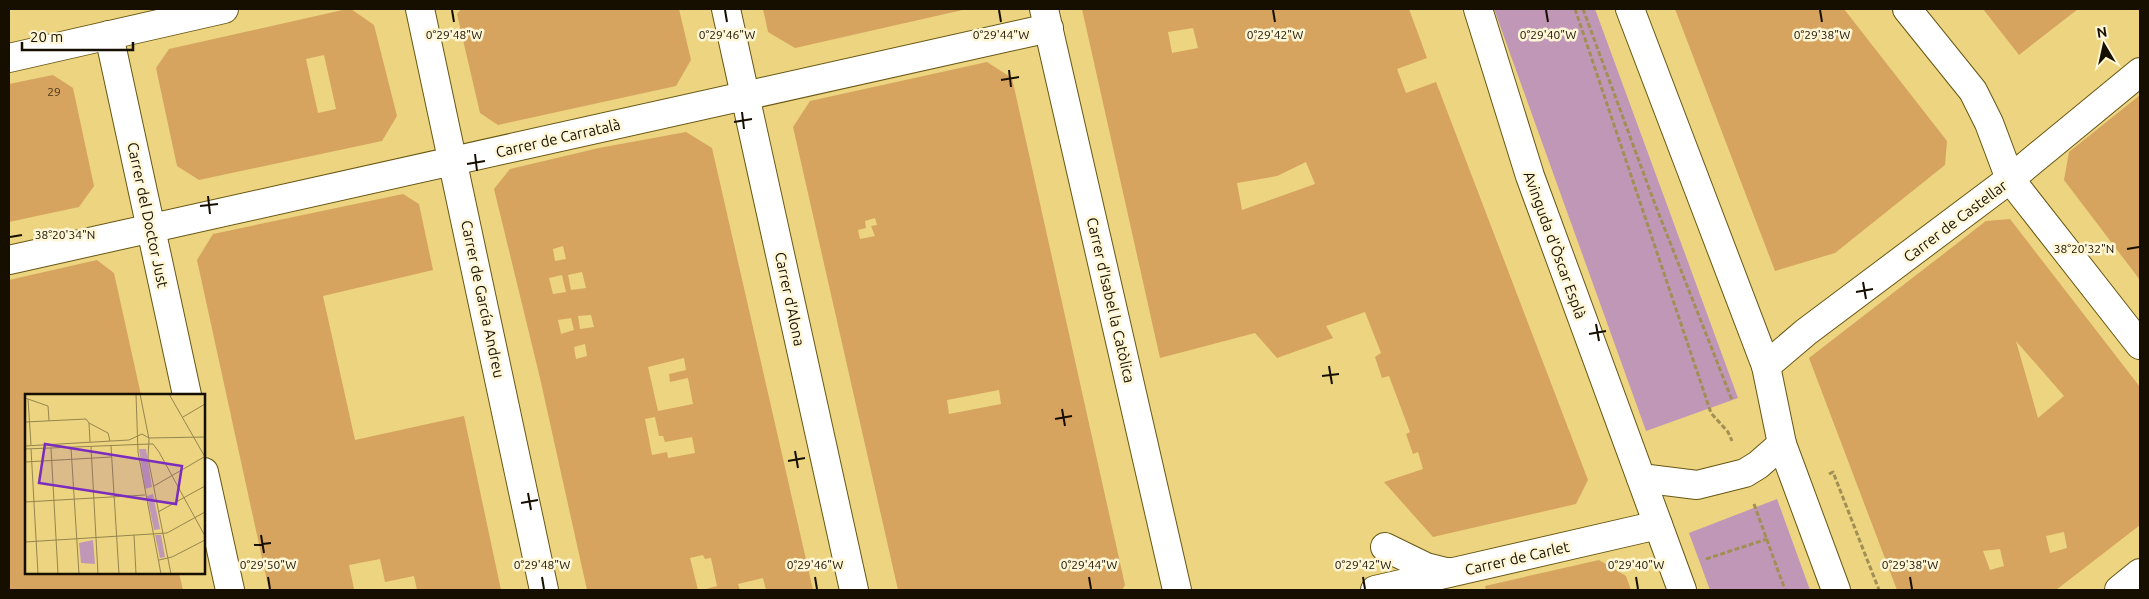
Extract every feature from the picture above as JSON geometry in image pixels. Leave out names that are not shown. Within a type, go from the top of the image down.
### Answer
[{"type":"street","points":[[9,58],[224,9]]},
{"type":"street","name":"Carrer de García Andreu","points":[[420,9],[454,161],[544,590]]},
{"type":"street","name":"Carrer d'Alona","points":[[726,9],[854,590]]},
{"type":"street","name":"Avinguda d'Òscar Esplà","points":[[1478,9],[1530,176],[1682,590]]},
{"type":"street","points":[[1630,9],[1766,366],[1782,444],[1836,590]]},
{"type":"street","points":[[1907,9],[1973,91],[1989,123],[2010,179],[2140,345]]},
{"type":"street","name":"Carrer de Carratalà","points":[[9,260],[745,96],[1046,18]]},
{"type":"street","name":"Carrer d'Isabel la Catòlica","points":[[1046,18],[1177,590]]},
{"type":"street","name":"Carrer del Doctor Just","points":[[109,35],[187,394]]},
{"type":"street","name":"Carrer de Castellar","points":[[1766,366],[1806,332],[2010,179],[2140,72]]},
{"type":"street","points":[[1640,478],[1697,485],[1745,473],[1758,465],[1782,444]]},
{"type":"street","points":[[205,477],[230,590]]},
{"type":"street","name":"Carrer de Carlet","points":[[1375,590],[1458,581],[1658,525]]},
{"type":"street","points":[[1385,546],[1458,581]]},
{"type":"street","points":[[2119,590],[2140,573]]},
{"type":"path","points":[[1575,9],[1710,413],[1728,432],[1745,473],[1785,590]]},
{"type":"path","points":[[1583,9],[1657,208],[1732,400]]},
{"type":"shaded area","points":[[1494,9],[1595,9],[1738,398],[1646,431]]},
{"type":"shaded area","points":[[1777,499],[1810,590],[1710,590],[1689,533]]},
{"type":"building","points":[[351,9],[374,25],[397,116],[382,141],[199,180],[177,166],[156,68],[169,49]],"holes":[[[324,55],[336,109],[318,113],[306,59]]]},
{"type":"building","points":[[461,9],[679,9],[691,60],[676,86],[498,125],[480,113],[457,14]]},
{"type":"building","points":[[763,9],[967,9],[795,48],[768,32]]},
{"type":"building","points":[[1082,9],[1409,9],[1427,58],[1397,69],[1406,93],[1436,82],[1588,480],[1576,504],[1433,537],[1384,482],[1423,469],[1418,452],[1413,454],[1406,434],[1410,432],[1389,376],[1382,378],[1375,357],[1381,353],[1365,312],[1326,326],[1333,338],[1277,358],[1255,333],[1160,358]],"holes":[[[1193,28],[1198,48],[1172,53],[1168,32]],[[1306,162],[1315,184],[1242,210],[1237,183],[1277,176]]]},
{"type":"building","points":[[1675,9],[1844,9],[1947,141],[1945,165],[1835,253],[1775,271]]},
{"type":"building","points":[[1983,9],[2078,9],[2019,55]]},
{"type":"building","points":[[987,62],[1012,78],[1125,585],[1122,590],[898,590],[793,127],[810,101]],"holes":[[[875,218],[877,225],[871,226],[875,236],[860,239],[858,230],[866,228],[865,221]],[[999,390],[1001,404],[949,414],[947,400]]]},
{"type":"building","points":[[53,75],[73,88],[94,186],[79,207],[9,222],[9,84]]},
{"type":"building","points":[[2140,95],[2140,280],[2064,180],[2069,152]]},
{"type":"building","points":[[686,132],[712,148],[813,590],[766,590],[763,578],[738,584],[740,590],[702,590],[717,586],[711,558],[705,559],[703,555],[690,558],[698,590],[587,590],[540,378],[494,189],[510,169],[599,148]],"holes":[[[563,246],[566,259],[555,261],[553,249]],[[582,272],[586,288],[571,290],[568,275]],[[562,275],[566,292],[553,294],[549,278]],[[591,315],[594,327],[580,329],[578,316]],[[571,318],[574,330],[561,334],[558,320]],[[585,344],[587,356],[576,359],[574,347]],[[684,358],[686,370],[669,374],[670,382],[688,378],[693,404],[658,411],[648,367]],[[655,417],[659,436],[663,436],[665,442],[692,437],[695,453],[668,458],[667,452],[652,455],[645,419]]]},
{"type":"building","points":[[403,194],[419,204],[433,270],[323,296],[355,440],[464,416],[501,590],[417,590],[414,576],[385,582],[380,559],[349,565],[354,589],[269,590],[197,260],[213,234]]},
{"type":"building","points":[[2010,219],[2140,387],[2140,525],[2056,590],[1897,590],[1809,358],[1986,221]],"holes":[[[2016,341],[2064,396],[2038,418]],[[2064,532],[2067,548],[2050,553],[2046,536]],[[2000,549],[2004,566],[1990,570],[1983,551]]]},
{"type":"building","points":[[97,260],[114,273],[141,394],[25,394],[25,574],[179,574],[183,590],[9,590],[9,280]]},
{"type":"building","points":[[1599,560],[1626,576],[1631,590],[1486,590],[1485,586]]}]
